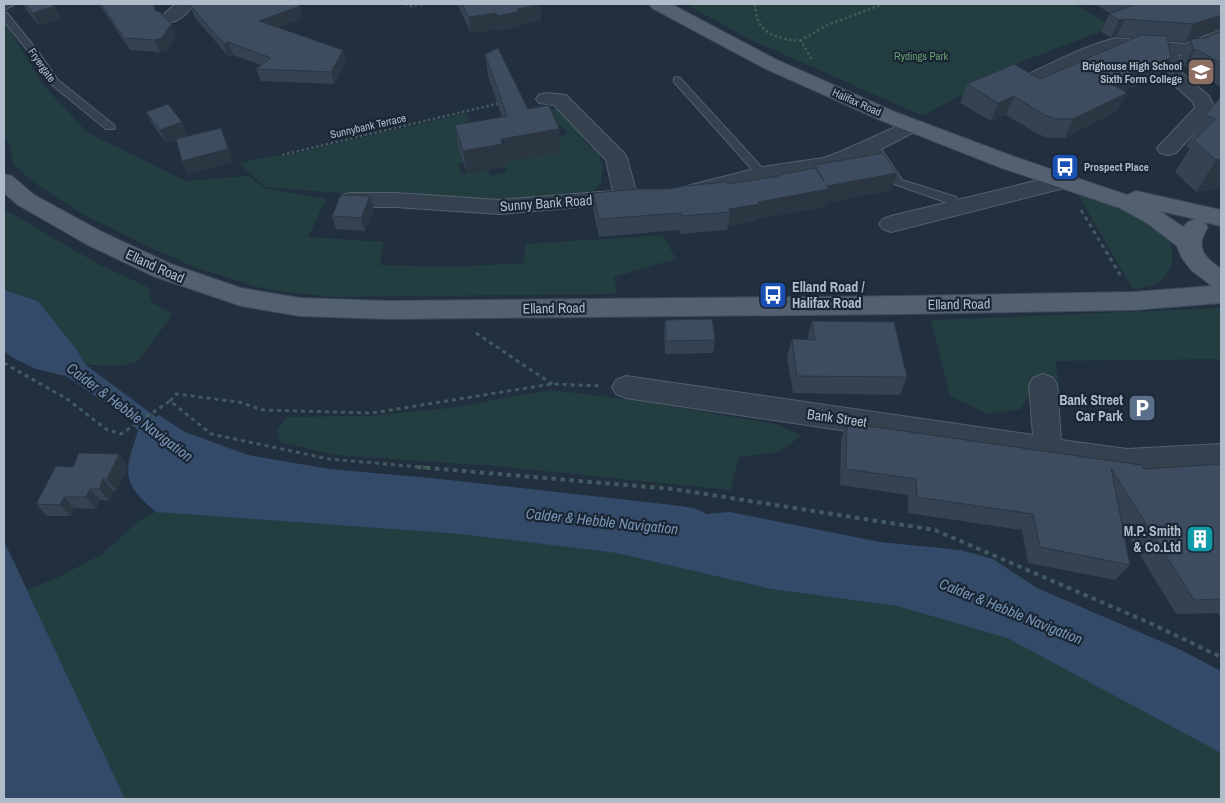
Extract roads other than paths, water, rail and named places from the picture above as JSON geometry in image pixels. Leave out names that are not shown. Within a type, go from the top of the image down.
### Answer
[{"type":"main road","name":"Halifax Road","points":[[663,5],[751,54],[911,126],[1144,211],[1188,242]]},
{"type":"main road","name":"Elland Road","points":[[4,181],[26,200],[94,238],[162,270],[217,290],[255,300],[300,307],[360,310],[1134,300],[1221,294]]},
{"type":"main road","name":"Halifax Road","points":[[1064,181],[1221,219]]},
{"type":"main road","name":"Halifax Road","points":[[1221,219],[1199,225],[1191,232],[1188,242],[1191,253],[1199,264],[1221,280]]},
{"type":"main road","points":[[1134,300],[1178,282],[1199,264]]},
{"type":"street","points":[[169,18],[185,4]]},
{"type":"street","points":[[1029,81],[1102,48],[1116,44],[1187,50],[1221,36]]},
{"type":"street","points":[[1168,49],[1173,75],[1202,100],[1205,109],[1168,148]]},
{"type":"street","points":[[546,99],[559,99],[616,158],[626,197]]},
{"type":"street","name":"Sunny Bank Road","points":[[350,200],[396,200],[500,207],[626,197],[660,198],[762,174],[825,164],[848,157],[911,126]]},
{"type":"street","points":[[891,224],[1064,181]]},
{"type":"street","points":[[1043,385],[1048,449]]},
{"type":"street","name":"Bank Street","points":[[626,388],[1128,461],[1221,456]]},
{"type":"lane","points":[[4,7],[12,4]]},
{"type":"lane","name":"Fryergate","points":[[4,15],[37,56],[54,82],[110,127]]},
{"type":"lane","points":[[677,80],[762,174]]},
{"type":"lane","points":[[873,145],[898,182],[952,200]]},
{"type":"water","name":"Calder & Hebble Navigation","points":[[4,290],[38,301],[77,350],[86,365],[156,417],[159,415],[185,432],[248,455],[329,469],[431,478],[681,506],[694,508],[707,514],[730,512],[880,542],[960,550],[993,559],[1037,588],[1181,650],[1221,671],[1221,753],[1007,638],[897,606],[771,589],[616,553],[460,534],[156,512],[136,493],[131,484],[128,467],[138,431],[128,418],[66,376],[36,369],[13,358],[4,351]]},
{"type":"water","points":[[4,541],[125,799],[4,799]]},
{"type":"place","name":"Brighouse High School Sixth Form College","points":[[1201,72]]},
{"type":"place","name":"Prospect Place","points":[[1065,167]]},
{"type":"place","name":"Elland Road / Halifax Road","points":[[773,295]]},
{"type":"place","name":"Bank Street Car Park","points":[[1142,408]]},
{"type":"place","name":"M.P. Smith & Co.Ltd","points":[[1200,539]]},
{"type":"park label","name":"Rydings Park","points":[[921,56]]}]
